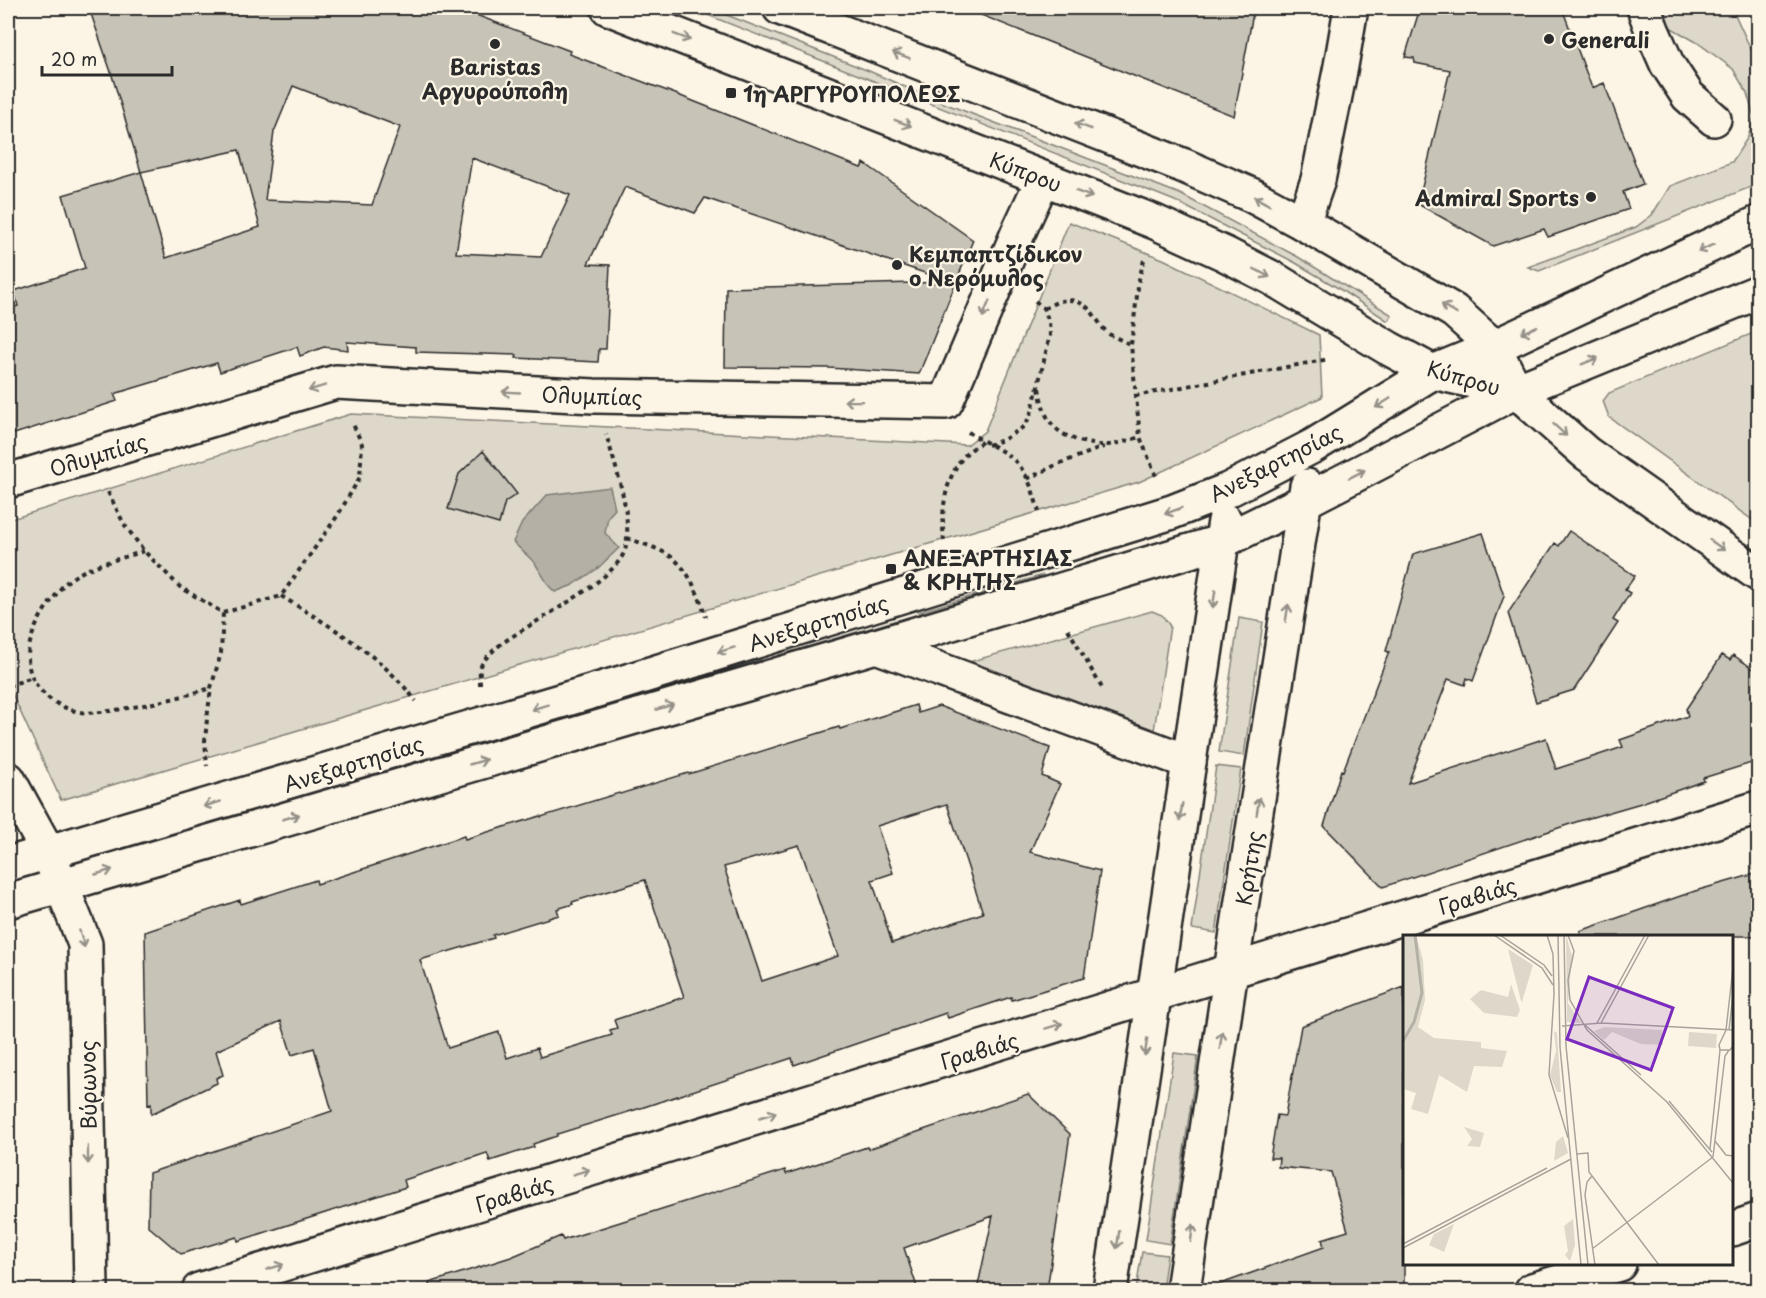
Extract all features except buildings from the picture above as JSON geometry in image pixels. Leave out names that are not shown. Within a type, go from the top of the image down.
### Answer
[{"type":"main road","name":"Κύπρου","points":[[608,8],[1155,222],[1225,254],[1272,279],[1433,372],[1516,391]]},
{"type":"main road","name":"Κύπρου","points":[[780,8],[1182,165],[1251,195],[1454,311],[1494,347],[1516,391]]},
{"type":"main road","points":[[1303,223],[1318,180],[1351,8]]},
{"type":"main road","points":[[1644,8],[1667,64],[1677,80],[1688,96],[1714,119]]},
{"type":"main road","points":[[946,402],[1043,178]]},
{"type":"main road","name":"Ανεξαρτησίας","points":[[8,864],[489,722],[1172,512],[1228,490],[1313,446],[1433,372],[1494,347],[1758,223]]},
{"type":"main road","name":"Ανεξαρτησίας","points":[[8,901],[876,646],[1223,541],[1516,391],[1758,292]]},
{"type":"main road","name":"Ολυμπίας","points":[[8,481],[336,382],[594,396],[946,402]]},
{"type":"main road","points":[[1516,391],[1586,453],[1758,574]]},
{"type":"main road","name":"Κρήτης","points":[[1183,1290],[1313,446]]},
{"type":"main road","points":[[1110,1290],[1223,541],[1228,490]]},
{"type":"main road","points":[[876,646],[1189,762]]},
{"type":"main road","name":"Βύρωνος","points":[[8,778],[48,852],[85,944],[91,1290]]},
{"type":"main road","name":"Γραβιάς","points":[[199,1290],[1758,808]]},
{"type":"main road","points":[[1733,1228],[1758,1220]]},
{"type":"main road","points":[[1532,1290],[1613,1265]]},
{"type":"path","points":[[1155,222],[1139,279],[1131,345],[1140,437],[1172,512]]},
{"type":"path","points":[[988,445],[1003,440],[1025,426],[1032,411],[1050,335],[1049,322],[1044,309],[1032,298],[1018,233]]},
{"type":"path","points":[[1044,309],[1065,299],[1076,301],[1088,308],[1098,323],[1110,334],[1131,345]]},
{"type":"path","points":[[1135,396],[1388,348]]},
{"type":"path","points":[[90,456],[124,524],[144,551],[180,587],[223,613],[281,596],[338,515],[360,477],[362,444],[336,382]]},
{"type":"path","points":[[1038,384],[1042,404],[1056,430],[1064,436],[1089,444],[1108,445]]},
{"type":"path","points":[[489,722],[480,683],[481,666],[487,656],[533,622],[581,594],[610,572],[626,549],[625,512],[618,474],[594,396]]},
{"type":"path","points":[[946,402],[967,432],[1014,461],[1027,479],[1037,505],[1048,551]]},
{"type":"path","points":[[1027,479],[1058,464],[1108,445],[1140,437]]},
{"type":"path","points":[[950,581],[942,514],[950,479],[961,459],[982,441]]},
{"type":"path","points":[[627,538],[667,554],[684,567],[700,601],[717,653]]},
{"type":"path","points":[[144,551],[89,568],[66,582],[47,606],[33,632],[28,657],[32,677],[42,693],[59,705],[81,712],[145,705],[212,688]]},
{"type":"path","points":[[1048,594],[1133,742]]},
{"type":"path","points":[[281,596],[331,627],[384,665],[406,687],[442,736]]},
{"type":"path","points":[[210,805],[205,741],[212,688],[221,653],[223,613]]},
{"type":"path","points":[[8,686],[32,677]]},
{"type":"shaded area","points":[[690,8],[709,8],[869,71],[928,97],[1180,194],[1298,257],[1392,315],[1388,321],[1294,262],[1175,201]]},
{"type":"shaded area","points":[[1652,8],[1732,8],[1758,65],[1758,181],[1756,185],[1539,271],[1528,267],[1636,227],[1652,215],[1670,186],[1732,162],[1748,137],[1754,117],[1747,93],[1733,69],[1698,43],[1654,18]]},
{"type":"shaded area","points":[[1069,222],[1163,259],[1319,335],[1322,397],[1139,482],[61,800],[8,685],[8,520],[351,414],[967,445],[985,431]]},
{"type":"shaded area","points":[[1758,331],[1758,524],[1609,417],[1603,401],[1609,393]]},
{"type":"shaded area","points":[[610,487],[615,509],[608,517],[605,533],[619,548],[597,569],[573,585],[555,592],[535,563],[513,542],[522,523],[547,495]]},
{"type":"shaded area","points":[[1043,575],[1046,585],[921,622],[918,612]]},
{"type":"shaded area","points":[[1152,611],[1162,615],[1170,626],[1153,737],[940,670]]},
{"type":"shaded area","points":[[1239,618],[1263,622],[1244,756],[1219,752]]},
{"type":"shaded area","points":[[897,620],[900,629],[776,667],[773,657]]},
{"type":"shaded area","points":[[761,660],[763,667],[513,741],[511,733]]},
{"type":"shaded area","points":[[498,737],[500,745],[260,817],[258,809]]},
{"type":"shaded area","points":[[1216,766],[1241,769],[1216,933],[1192,929]]},
{"type":"shaded area","points":[[1174,1053],[1198,1056],[1170,1244],[1146,1240]]},
{"type":"shaded area","points":[[1142,1252],[1167,1255],[1162,1290],[1136,1290]]},
{"type":"place","name":"Generali","points":[[1549,39]]},
{"type":"place","name":"Baristas Αργυρούπολη","points":[[495,44]]},
{"type":"place","name":"1η ΑΡΓΥΡΟΥΠΟΛΕΩΣ","points":[[731,93]]},
{"type":"place","name":"Admiral Sports","points":[[1591,197]]},
{"type":"place","name":"Κεμπαπτζίδικον ο Νερόμυλος","points":[[897,265]]},
{"type":"place","name":"ΑΝΕΞΑΡΤΗΣΙΑΣ & ΚΡΗΤΗΣ","points":[[891,569]]}]
